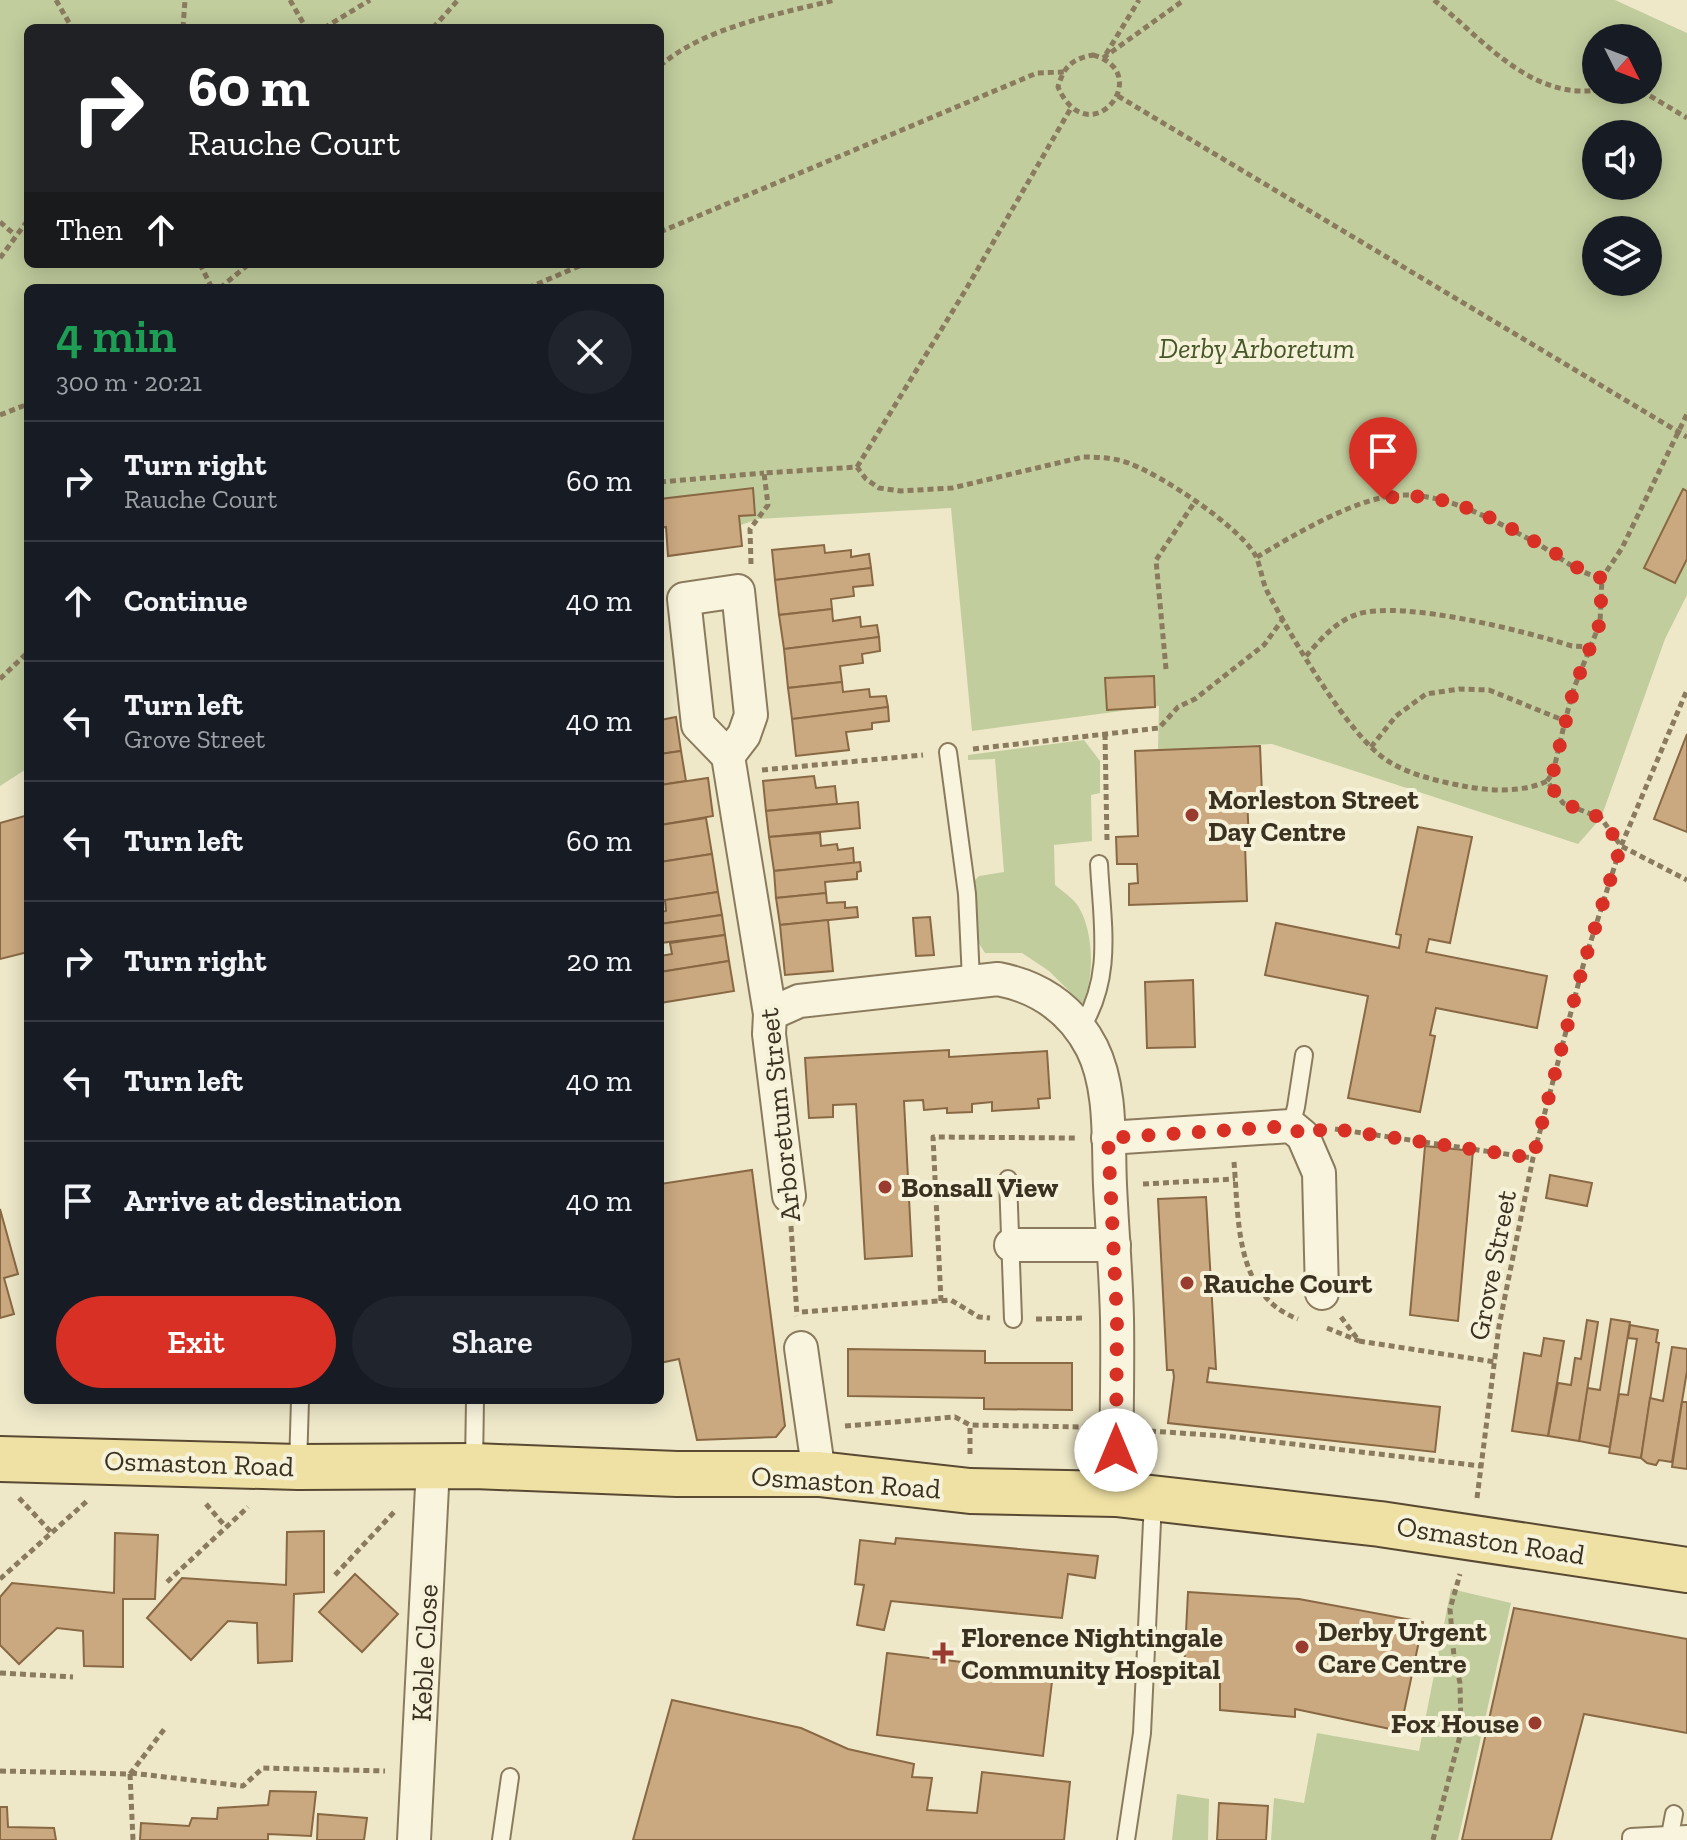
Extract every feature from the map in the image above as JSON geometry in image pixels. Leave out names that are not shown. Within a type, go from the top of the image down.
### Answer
[{"type":"main road","name":"Osmaston Road","points":[[5,1474],[454,1466],[677,1474],[819,1474],[970,1491],[1135,1497],[1380,1524],[1687,1570]]},
{"type":"street","name":"Arboretum Street","points":[[728,756],[770,1014],[769,1034],[789,1196]]},
{"type":"street","points":[[770,1014],[799,1001],[998,979],[1031,987],[1063,1011],[1080,1030],[1100,1067],[1108,1138],[1117,1318],[1135,1497]]},
{"type":"street","points":[[1108,1138],[1231,1129],[1297,1131],[1319,1173],[1322,1293]]},
{"type":"street","points":[[1011,1245],[1114,1245]]},
{"type":"street","points":[[801,1348],[819,1474]]},
{"type":"street","name":"Keble Close","points":[[414,1840],[418,1772],[454,1466]]},
{"type":"lane","points":[[948,752],[967,894],[971,980]]},
{"type":"lane","points":[[1080,1030],[1093,1009],[1101,985],[1103,951],[1099,864]]},
{"type":"lane","points":[[1297,1131],[1304,1055]]},
{"type":"lane","points":[[1008,1179],[1013,1319]]},
{"type":"lane","points":[[298,1467],[300,1404]]},
{"type":"lane","points":[[454,1466],[474,1404]]},
{"type":"lane","points":[[1126,1840],[1142,1733],[1135,1497]]},
{"type":"lane","points":[[501,1840],[510,1777]]},
{"type":"lane","points":[[1631,1840],[1631,1837],[1679,1834],[1674,1814]]},
{"type":"path","points":[[56,0],[70,24]]},
{"type":"path","points":[[183,24],[185,0]]},
{"type":"path","points":[[290,0],[304,24]]},
{"type":"path","points":[[331,24],[370,0]]},
{"type":"path","points":[[437,24],[458,0]]},
{"type":"path","points":[[664,62],[705,38],[835,0]]},
{"type":"path","points":[[1103,58],[1139,0]]},
{"type":"path","points":[[1103,58],[1184,0]]},
{"type":"path","points":[[1434,0],[1514,68],[1540,82],[1582,92]]},
{"type":"path","points":[[1093,55],[1103,58],[1118,75],[1118,96],[1114,103],[1098,114],[1087,115],[1071,108],[1058,87],[1064,72],[1076,58],[1093,55]]},
{"type":"path","points":[[664,230],[1037,73],[1064,72]]},
{"type":"path","points":[[1118,96],[1687,437]]},
{"type":"path","points":[[1662,103],[1687,118]]},
{"type":"path","points":[[857,467],[965,291],[1071,108]]},
{"type":"path","points":[[0,222],[15,235]]},
{"type":"path","points":[[0,258],[24,225]]},
{"type":"path","points":[[225,284],[244,268]]},
{"type":"path","points":[[537,284],[575,268]]},
{"type":"path","points":[[0,415],[24,406]]},
{"type":"path","points":[[857,467],[866,479],[879,488],[901,491],[952,488],[1010,476],[1068,459],[1099,457],[1132,464],[1174,486],[1246,542],[1257,557],[1261,580],[1306,656],[1342,712],[1386,761],[1408,771],[1470,787],[1520,788],[1535,787],[1547,781],[1553,773],[1574,688],[1600,623],[1602,578],[1622,548],[1687,414]]},
{"type":"path","points":[[664,482],[857,467]]},
{"type":"path","points":[[758,521],[768,505],[764,473]]},
{"type":"path","points":[[1257,557],[1334,516],[1402,495],[1429,498],[1469,509],[1555,553],[1587,575],[1602,578]]},
{"type":"path","points":[[1166,669],[1156,560],[1194,503]]},
{"type":"path","points":[[1306,656],[1327,633],[1345,620],[1358,614],[1388,609],[1447,617],[1572,646],[1591,647]]},
{"type":"path","points":[[1159,728],[1178,707],[1195,699],[1264,645],[1283,619]]},
{"type":"path","points":[[0,679],[24,656]]},
{"type":"path","points":[[1371,747],[1396,716],[1426,694],[1459,689],[1489,690],[1565,721]]},
{"type":"path","name":"Grove Street","points":[[1433,1840],[1461,1732],[1460,1683],[1454,1657],[1450,1609],[1472,1537],[1499,1326],[1533,1158],[1583,966],[1621,846],[1687,690]]},
{"type":"path","points":[[1099,864],[1108,849],[1105,734]]},
{"type":"path","points":[[1547,781],[1563,803],[1601,818],[1621,846],[1687,880]]},
{"type":"path","points":[[1297,1131],[1327,1128],[1533,1158]]},
{"type":"path","points":[[1231,1129],[1242,1239],[1255,1286],[1276,1308],[1303,1320]]},
{"type":"path","points":[[1110,1186],[1235,1179]]},
{"type":"path","name":"Arboretum Street","points":[[789,1196],[801,1348]]},
{"type":"path","points":[[1322,1293],[1359,1341]]},
{"type":"path","points":[[797,1312],[951,1300],[979,1317],[1117,1318]]},
{"type":"path","points":[[1321,1326],[1359,1341],[1495,1362]]},
{"type":"path","points":[[0,1579],[51,1532],[5,1474]]},
{"type":"path","points":[[167,1582],[225,1526]]},
{"type":"path","points":[[335,1575],[378,1531]]},
{"type":"path","points":[[0,1673],[73,1677]]},
{"type":"path","points":[[133,1840],[131,1773],[166,1727]]},
{"type":"path","points":[[0,1771],[131,1773],[243,1786],[263,1768],[418,1772]]},
{"type":"green space","name":"Derby Arboretum","points":[[0,0],[1615,0],[1687,33],[1687,595],[1665,639],[1601,818],[1578,844],[1272,744],[1158,750],[1159,706],[972,731],[951,508],[758,519],[741,525],[742,546],[668,556],[664,528],[664,284],[24,284],[24,771],[0,786]]},
{"type":"green space","points":[[1084,740],[1100,761],[1100,793],[1091,795],[1092,841],[1054,845],[1055,885],[1078,906],[1090,941],[1091,969],[1082,1004],[1049,971],[1022,953],[985,953],[975,937],[972,883],[979,876],[1004,872],[995,759],[968,760],[968,755]]},
{"type":"green space","points":[[1451,1589],[1511,1603],[1458,1840],[1271,1840],[1274,1798],[1304,1803],[1317,1733],[1419,1751]]},
{"type":"green space","points":[[1177,1794],[1209,1799],[1208,1840],[1172,1840]]},
{"type":"building","points":[[753,488],[755,515],[739,516],[742,546],[668,556],[664,499]]},
{"type":"building","points":[[1683,489],[1687,491],[1687,559],[1675,583],[1644,568]]},
{"type":"building","points":[[824,545],[825,553],[851,550],[851,557],[869,554],[871,568],[775,580],[772,550]]},
{"type":"building","points":[[871,568],[873,585],[853,587],[854,596],[831,599],[832,609],[779,615],[775,580]]},
{"type":"building","points":[[832,609],[833,621],[860,617],[861,627],[877,625],[879,637],[784,649],[779,615]]},
{"type":"building","points":[[879,637],[880,651],[862,654],[863,663],[840,666],[842,682],[788,688],[784,649]]},
{"type":"building","points":[[1154,676],[1155,707],[1107,710],[1105,678]]},
{"type":"building","points":[[842,682],[843,692],[869,689],[870,697],[886,696],[888,707],[792,719],[788,688]]},
{"type":"building","points":[[888,707],[889,721],[872,723],[872,729],[846,732],[849,750],[796,756],[792,719]]},
{"type":"building","points":[[676,717],[681,751],[664,753],[664,719]]},
{"type":"building","points":[[1687,734],[1687,832],[1654,819]]},
{"type":"building","name":"Morleston Street Day Centre","points":[[1260,746],[1262,794],[1247,794],[1247,901],[1129,905],[1129,884],[1138,883],[1137,864],[1117,864],[1116,837],[1138,836],[1135,751]]},
{"type":"building","points":[[681,751],[686,781],[664,784],[664,753]]},
{"type":"building","points":[[814,776],[816,788],[835,786],[837,804],[766,811],[763,781]]},
{"type":"building","points":[[708,778],[713,816],[664,824],[664,784]]},
{"type":"building","points":[[858,802],[860,828],[769,837],[766,811]]},
{"type":"building","points":[[24,816],[24,953],[0,959],[0,823]]},
{"type":"building","points":[[706,818],[712,854],[664,861],[664,824]]},
{"type":"building","points":[[1418,827],[1472,837],[1450,943],[1429,939],[1426,952],[1547,976],[1537,1028],[1436,1008],[1430,1035],[1435,1036],[1420,1112],[1348,1098],[1368,996],[1265,975],[1276,923],[1399,948],[1401,935],[1396,934]]},
{"type":"building","points":[[820,833],[821,846],[837,844],[838,850],[853,848],[854,863],[774,871],[769,837]]},
{"type":"building","points":[[712,854],[718,892],[664,900],[664,861]]},
{"type":"building","points":[[860,862],[861,871],[857,872],[857,879],[825,882],[826,893],[776,898],[774,871]]},
{"type":"building","points":[[718,892],[722,915],[664,923],[665,900]]},
{"type":"building","points":[[826,893],[827,903],[845,902],[845,908],[857,907],[858,917],[780,925],[776,898]]},
{"type":"building","points":[[722,915],[725,935],[664,943],[664,923]]},
{"type":"building","points":[[930,917],[934,955],[916,956],[913,918]]},
{"type":"building","points":[[828,920],[833,971],[785,975],[780,925]]},
{"type":"building","points":[[725,935],[729,961],[664,971],[664,955],[672,954],[670,943]]},
{"type":"building","points":[[729,961],[734,991],[664,1002],[664,971]]},
{"type":"building","points":[[1193,980],[1195,1047],[1147,1048],[1145,982]]},
{"type":"building","name":"Bonsall View","points":[[949,1050],[949,1057],[1047,1051],[1050,1098],[1038,1099],[1039,1108],[992,1111],[992,1102],[972,1104],[972,1112],[947,1113],[947,1108],[924,1110],[923,1100],[904,1101],[912,1256],[865,1259],[856,1104],[833,1105],[833,1117],[809,1118],[805,1058]]},
{"type":"building","points":[[1425,1146],[1473,1151],[1458,1321],[1410,1315]]},
{"type":"building","points":[[752,1170],[785,1426],[776,1437],[697,1440],[679,1359],[664,1362],[664,1183]]},
{"type":"building","points":[[1550,1175],[1592,1183],[1587,1206],[1546,1198]]},
{"type":"building","name":"Rauche Court","points":[[1206,1197],[1216,1369],[1209,1368],[1207,1382],[1440,1407],[1435,1452],[1168,1423],[1174,1377],[1173,1370],[1167,1370],[1158,1199]]},
{"type":"building","points":[[0,1209],[18,1274],[4,1278],[14,1314],[0,1318]]},
{"type":"building","points":[[1611,1319],[1630,1322],[1610,1447],[1579,1441],[1587,1388],[1600,1390]]},
{"type":"building","points":[[1587,1320],[1598,1322],[1579,1441],[1548,1436],[1558,1383],[1571,1385],[1575,1358],[1581,1359]]},
{"type":"building","points":[[1630,1325],[1658,1330],[1656,1342],[1659,1343],[1641,1458],[1609,1453],[1619,1394],[1628,1395],[1637,1339],[1628,1338]]},
{"type":"building","points":[[1544,1338],[1564,1341],[1548,1436],[1512,1431],[1524,1353],[1541,1356]]},
{"type":"building","points":[[1672,1347],[1687,1349],[1687,1371],[1672,1462],[1659,1460],[1656,1465],[1641,1458],[1650,1398],[1663,1401]]},
{"type":"building","points":[[848,1349],[985,1351],[985,1363],[1072,1363],[1072,1410],[984,1409],[984,1398],[848,1396]]},
{"type":"building","points":[[1682,1402],[1687,1402],[1687,1469],[1672,1467]]},
{"type":"building","points":[[324,1531],[324,1592],[294,1594],[292,1661],[258,1663],[257,1623],[228,1621],[191,1660],[147,1618],[182,1578],[286,1585],[287,1532]]},
{"type":"building","points":[[115,1533],[158,1535],[155,1599],[123,1599],[123,1667],[84,1666],[83,1631],[57,1628],[19,1664],[0,1645],[0,1597],[12,1583],[114,1593]]},
{"type":"building","points":[[896,1538],[1098,1556],[1095,1578],[1068,1574],[1062,1618],[891,1601],[884,1630],[857,1625],[864,1585],[855,1584],[860,1540],[895,1544]]},
{"type":"building","points":[[355,1574],[398,1614],[362,1652],[319,1612]]},
{"type":"building","name":"Derby Urgent Care Centre","points":[[1188,1592],[1299,1599],[1423,1622],[1400,1731],[1295,1709],[1295,1717],[1220,1710],[1220,1672],[1184,1672]]},
{"type":"building","name":"Fox House","points":[[1514,1608],[1687,1639],[1687,1733],[1584,1714],[1551,1840],[1462,1840]]},
{"type":"building","points":[[887,1653],[1053,1673],[1043,1756],[877,1735]]},
{"type":"building","points":[[672,1700],[801,1728],[848,1749],[914,1764],[912,1777],[932,1778],[927,1810],[977,1813],[982,1772],[1070,1782],[1064,1840],[633,1840]]},
{"type":"building","points":[[270,1791],[316,1792],[311,1836],[268,1834],[268,1840],[140,1840],[141,1823],[189,1826],[192,1818],[217,1819],[218,1808],[268,1805]]},
{"type":"building","points":[[1219,1803],[1268,1806],[1266,1840],[1217,1840]]},
{"type":"building","points":[[0,1807],[7,1807],[8,1827],[54,1828],[56,1840],[0,1840]]},
{"type":"building","points":[[318,1814],[367,1818],[364,1840],[317,1840]]},
{"type":"place","name":"Morleston Street Day Centre","points":[[1192,815]]},
{"type":"place","name":"Bonsall View","points":[[885,1187]]},
{"type":"place","name":"Rauche Court","points":[[1187,1283]]},
{"type":"place","name":"Derby Urgent Care Centre","points":[[1302,1647]]},
{"type":"place","name":"Florence Nightingale Community Hospital","points":[[943,1653]]},
{"type":"place","name":"Fox House","points":[[1535,1723]]},
{"type":"route","points":[[1116,1450],[1117,1318],[1108,1138],[1291,1126],[1303,1136],[1327,1128],[1533,1158],[1583,966],[1621,846],[1601,818],[1563,803],[1547,781],[1553,773],[1574,688],[1600,623],[1602,578],[1587,575],[1555,553],[1469,509],[1429,498],[1402,495],[1383,499]]}]
